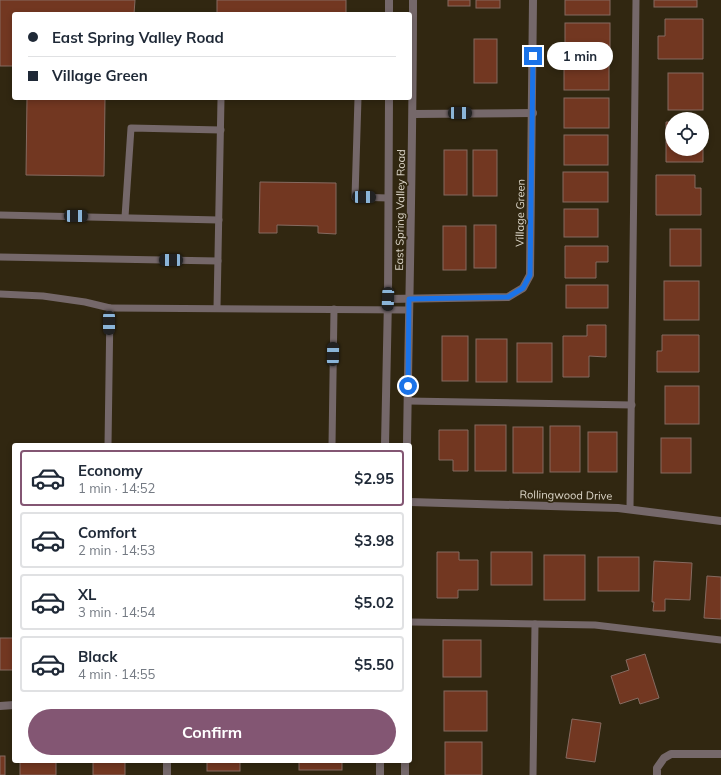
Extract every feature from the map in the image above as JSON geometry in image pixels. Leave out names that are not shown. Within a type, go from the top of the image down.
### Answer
[{"type":"street","points":[[389,0],[389,12]]},
{"type":"street","name":"East Spring Valley Road","points":[[407,443],[413,114],[413,0]]},
{"type":"street","name":"Village Green","points":[[388,299],[508,297],[523,288],[530,275],[533,113],[533,0]]},
{"type":"street","name":"East Spring Valley Road","points":[[385,443],[388,309],[389,100]]},
{"type":"street","points":[[413,114],[533,113]]},
{"type":"street","name":"Rollingwood Drive","points":[[412,502],[618,508],[721,521]]},
{"type":"street","points":[[0,706],[12,705]]},
{"type":"street","points":[[657,775],[657,768],[664,758],[672,754],[721,754]]},
{"type":"street","points":[[167,763],[167,775]]},
{"type":"street","points":[[380,763],[380,775]]},
{"type":"street","points":[[405,763],[405,775]]},
{"type":"lane","points":[[630,509],[636,0]]},
{"type":"lane","points":[[217,308],[221,100]]},
{"type":"lane","points":[[358,100],[356,197],[388,198]]},
{"type":"lane","points":[[125,217],[131,128],[221,130]]},
{"type":"lane","points":[[0,215],[219,220]]},
{"type":"lane","points":[[0,257],[70,257],[218,261]]},
{"type":"lane","points":[[0,294],[43,296],[85,302],[110,308],[409,310]]},
{"type":"lane","points":[[108,443],[110,308]]},
{"type":"lane","points":[[332,443],[334,309]]},
{"type":"lane","points":[[408,401],[632,405]]},
{"type":"lane","points":[[412,622],[595,625],[721,640]]},
{"type":"lane","points":[[533,775],[536,624]]},
{"type":"building","points":[[0,0],[135,0],[134,12],[12,12],[12,66],[0,66]]},
{"type":"building","points":[[217,0],[346,0],[346,12],[217,12]]},
{"type":"building","points":[[448,0],[470,0],[470,6],[448,6]]},
{"type":"building","points":[[476,0],[500,0],[500,8],[476,8]]},
{"type":"building","points":[[565,0],[610,0],[610,15],[565,15]]},
{"type":"building","points":[[654,0],[697,0],[697,7],[654,7]]},
{"type":"building","points":[[665,19],[703,19],[703,59],[658,59],[658,36],[665,36]]},
{"type":"building","points":[[565,23],[610,23],[610,53],[565,53]]},
{"type":"building","points":[[474,39],[497,39],[497,83],[474,83]]},
{"type":"building","points":[[564,60],[609,60],[609,90],[564,90]]},
{"type":"building","points":[[668,73],[703,73],[703,110],[668,110]]},
{"type":"building","points":[[564,98],[609,98],[609,128],[564,128]]},
{"type":"building","points":[[27,100],[105,100],[104,176],[26,175]]},
{"type":"building","points":[[564,135],[608,135],[608,165],[564,165]]},
{"type":"building","points":[[444,150],[467,150],[467,195],[444,195]]},
{"type":"building","points":[[473,150],[497,150],[497,196],[473,196]]},
{"type":"building","points":[[666,156],[703,156],[703,162],[666,162]]},
{"type":"building","points":[[563,172],[608,172],[608,202],[563,202]]},
{"type":"building","points":[[656,175],[695,175],[695,188],[701,188],[701,215],[656,215]]},
{"type":"building","points":[[260,182],[336,183],[336,234],[318,233],[318,226],[277,225],[277,233],[259,233]]},
{"type":"building","points":[[564,209],[598,209],[598,237],[564,237]]},
{"type":"building","points":[[474,225],[496,225],[496,268],[474,268]]},
{"type":"building","points":[[443,226],[466,226],[466,270],[443,270]]},
{"type":"building","points":[[670,229],[701,229],[701,266],[670,266]]},
{"type":"building","points":[[565,246],[608,246],[608,262],[596,262],[596,278],[565,278]]},
{"type":"building","points":[[664,281],[699,281],[699,320],[664,320]]},
{"type":"building","points":[[566,285],[608,285],[608,308],[566,308]]},
{"type":"building","points":[[587,325],[606,325],[606,357],[589,356],[589,377],[563,377],[563,336],[587,336]]},
{"type":"building","points":[[662,335],[699,335],[699,372],[657,372],[657,351],[662,351]]},
{"type":"building","points":[[442,336],[468,336],[468,381],[442,381]]},
{"type":"building","points":[[476,339],[507,339],[507,382],[476,382]]},
{"type":"building","points":[[517,343],[552,343],[552,382],[517,382]]},
{"type":"building","points":[[665,386],[699,386],[699,424],[665,424]]},
{"type":"building","points":[[475,425],[506,425],[506,471],[475,471]]},
{"type":"building","points":[[550,426],[580,426],[580,472],[550,472]]},
{"type":"building","points":[[513,427],[543,427],[543,473],[513,473]]},
{"type":"building","points":[[439,430],[468,430],[468,471],[453,471],[453,460],[439,460]]},
{"type":"building","points":[[588,432],[617,432],[617,472],[588,472]]},
{"type":"building","points":[[661,438],[691,438],[691,473],[661,473]]},
{"type":"building","points":[[437,552],[459,552],[459,560],[478,560],[478,590],[458,590],[458,598],[437,598]]},
{"type":"building","points":[[491,552],[532,552],[532,585],[491,585]]},
{"type":"building","points":[[544,555],[585,555],[585,600],[544,600]]},
{"type":"building","points":[[598,557],[639,557],[639,591],[598,591]]},
{"type":"building","points":[[654,561],[692,563],[690,600],[665,599],[665,611],[653,611]]},
{"type":"building","points":[[707,576],[721,577],[721,619],[704,618]]},
{"type":"building","points":[[0,638],[12,638],[12,670],[0,670]]},
{"type":"building","points":[[443,640],[481,640],[481,677],[443,677]]},
{"type":"building","points":[[645,654],[659,698],[640,704],[638,698],[620,704],[611,676],[629,670],[626,660]]},
{"type":"building","points":[[444,691],[487,691],[487,731],[444,731]]},
{"type":"building","points":[[572,719],[601,723],[595,762],[566,758]]},
{"type":"building","points":[[445,742],[482,742],[482,775],[445,775]]},
{"type":"building","points":[[0,756],[5,756],[5,775],[0,775]]},
{"type":"building","points":[[20,763],[56,763],[56,775],[20,775]]},
{"type":"building","points":[[93,763],[125,763],[125,775],[93,775]]},
{"type":"building","points":[[207,763],[240,763],[240,771],[207,771]]},
{"type":"building","points":[[299,763],[342,763],[342,770],[299,770]]},
{"type":"route","points":[[408,386],[409,299],[508,297],[523,288],[530,275],[533,56]]}]
